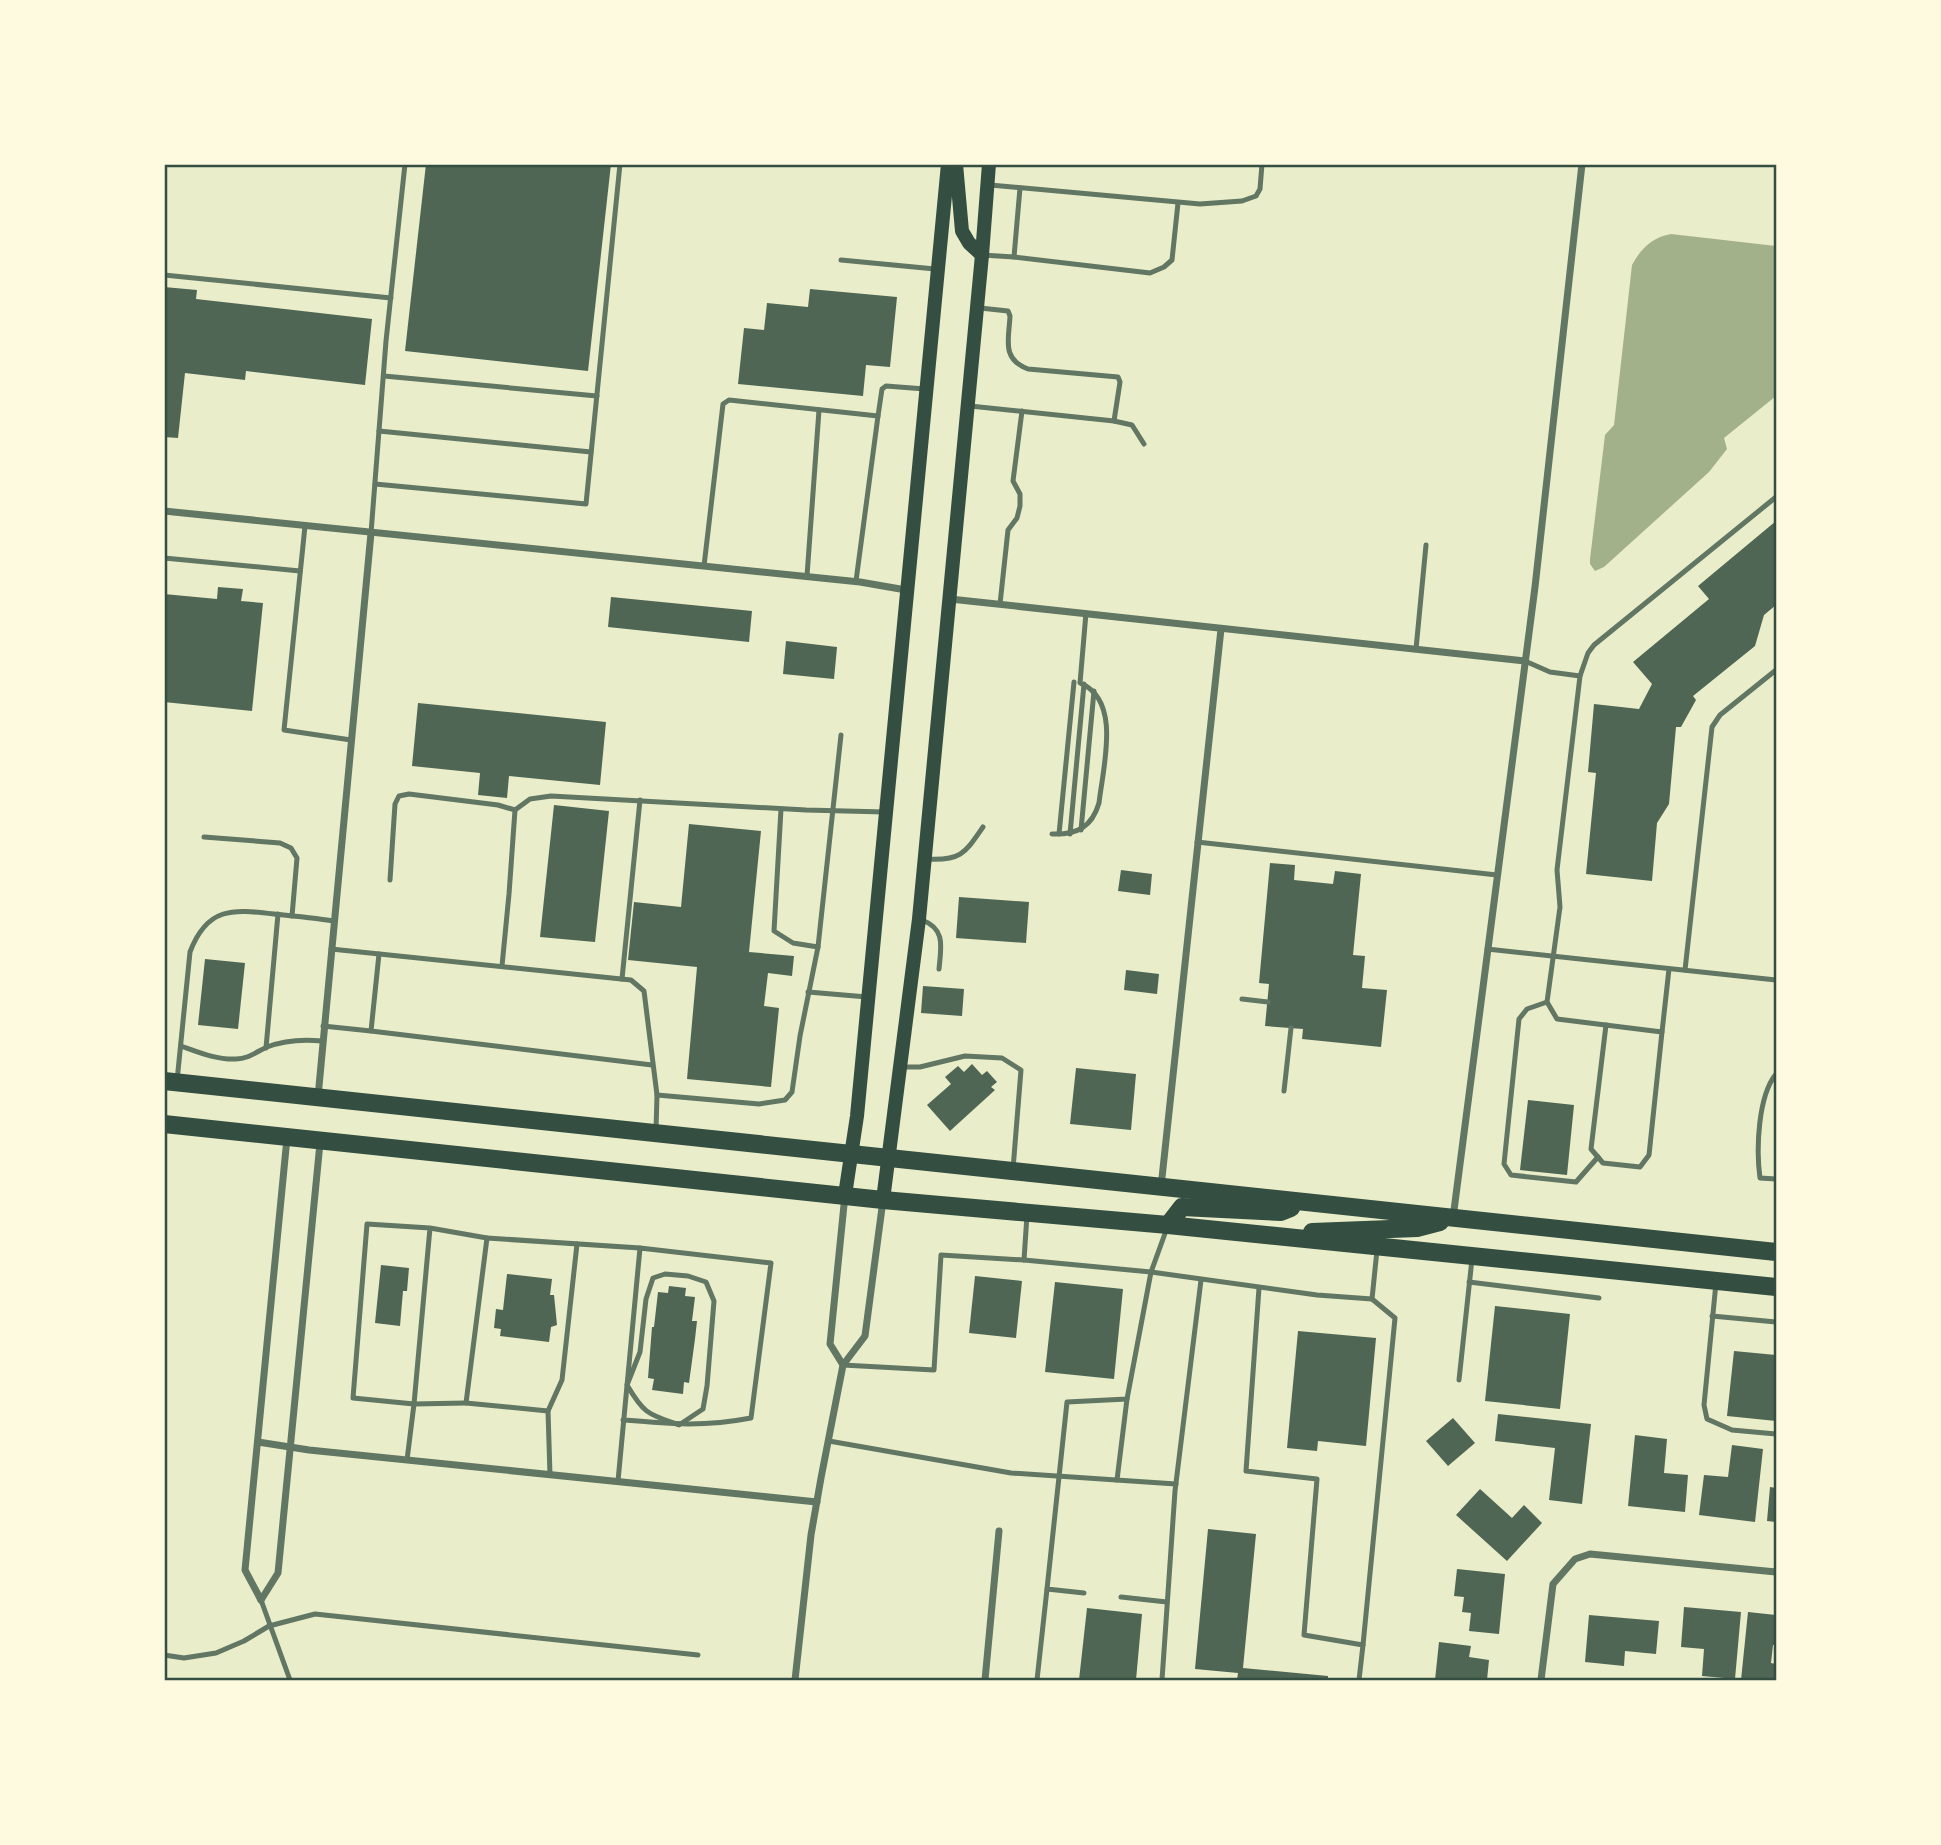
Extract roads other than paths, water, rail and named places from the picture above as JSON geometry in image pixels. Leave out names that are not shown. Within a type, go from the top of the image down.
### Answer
[{"type":"main road","points":[[845,1195],[858,1116],[948,164]]},
{"type":"main road","points":[[956,164],[962,231],[969,243],[982,255]]},
{"type":"main road","points":[[883,1200],[919,919],[989,164]]},
{"type":"main road","points":[[171,1082],[1776,1252]]},
{"type":"main road","points":[[164,1124],[883,1200],[1168,1225],[1776,1287]]},
{"type":"main road","points":[[1168,1225],[1182,1207],[1281,1212],[1304,1203]]},
{"type":"main road","points":[[1293,1238],[1298,1233],[1334,1230],[1418,1228],[1453,1218]]},
{"type":"street","points":[[1453,1218],[1535,587],[1581,164]]},
{"type":"street","points":[[164,512],[856,581],[906,590]]},
{"type":"street","points":[[318,1097],[371,533]]},
{"type":"street","points":[[950,599],[1525,661]]},
{"type":"street","points":[[1161,1188],[1221,629]]},
{"type":"street","points":[[287,1136],[245,1570],[261,1600],[278,1573],[320,1139]]},
{"type":"street","points":[[843,1365],[830,1344],[845,1195]]},
{"type":"street","points":[[795,1681],[817,1502],[843,1365],[865,1336],[883,1200]]},
{"type":"street","points":[[258,1442],[817,1502]]},
{"type":"street","points":[[985,1681],[999,1531]]},
{"type":"street","points":[[1541,1681],[1553,1584],[1575,1559],[1590,1554],[1776,1572]]},
{"type":"lane","points":[[371,533],[405,164]]},
{"type":"lane","points":[[375,484],[586,504],[620,164]]},
{"type":"lane","points":[[986,185],[1200,204],[1242,201],[1256,197],[1260,189],[1262,164]]},
{"type":"lane","points":[[1014,257],[1020,188]]},
{"type":"lane","points":[[982,255],[1150,273],[1172,260],[1178,202]]},
{"type":"lane","points":[[841,260],[938,269]]},
{"type":"lane","points":[[164,275],[391,298]]},
{"type":"lane","points":[[977,307],[1008,311],[1009,356],[1016,365],[1028,369],[1118,377],[1120,382],[1114,421]]},
{"type":"lane","points":[[384,376],[597,396]]},
{"type":"lane","points":[[856,581],[882,389],[886,386],[926,389]]},
{"type":"lane","points":[[704,566],[723,404],[729,400],[878,416]]},
{"type":"lane","points":[[967,405],[1114,421],[1132,425],[1144,444]]},
{"type":"lane","points":[[807,576],[818,410]]},
{"type":"lane","points":[[1000,604],[1008,530],[1017,518],[1020,506],[1020,494],[1013,481],[1022,411]]},
{"type":"lane","points":[[379,432],[591,453]]},
{"type":"lane","points":[[1662,1032],[1557,1019],[1547,1002],[1560,907],[1558,870],[1580,676],[1588,653],[1594,645],[1776,497]]},
{"type":"lane","points":[[304,526],[284,730],[351,740]]},
{"type":"lane","points":[[1416,649],[1426,545]]},
{"type":"lane","points":[[164,558],[300,571]]},
{"type":"lane","points":[[1059,834],[1086,613]]},
{"type":"lane","points":[[1525,661],[1549,672],[1580,676]]},
{"type":"lane","points":[[1685,970],[1712,727],[1720,716],[1776,670]]},
{"type":"lane","points":[[1052,834],[1070,834],[1081,830],[1096,814],[1099,803],[1107,721],[1102,702],[1094,691],[1079,683]]},
{"type":"lane","points":[[1070,834],[1079,683]]},
{"type":"lane","points":[[1081,830],[1094,691]]},
{"type":"lane","points":[[657,1095],[759,1104],[785,1100],[792,1092],[818,947],[841,735]]},
{"type":"lane","points":[[390,880],[396,804],[399,796],[410,794],[485,803],[514,810],[530,799],[551,796],[886,812]]},
{"type":"lane","points":[[622,979],[640,800]]},
{"type":"lane","points":[[781,809],[774,931],[793,943],[818,947]]},
{"type":"lane","points":[[502,966],[514,810]]},
{"type":"lane","points":[[924,859],[955,858],[969,848],[983,827]]},
{"type":"lane","points":[[204,837],[280,843],[291,848],[297,858],[292,916]]},
{"type":"lane","points":[[1197,842],[1497,875]]},
{"type":"lane","points":[[171,1082],[181,1046],[190,952],[197,934],[206,923],[221,913],[238,909],[334,921]]},
{"type":"lane","points":[[266,1048],[278,914]]},
{"type":"lane","points":[[919,919],[934,926],[941,937],[939,969]]},
{"type":"lane","points":[[1487,948],[1776,980]]},
{"type":"lane","points":[[331,949],[631,980],[644,991],[657,1095],[656,1133]]},
{"type":"lane","points":[[371,1031],[379,954]]},
{"type":"lane","points":[[1606,1025],[1591,1149],[1603,1163],[1640,1167],[1649,1155],[1669,969]]},
{"type":"lane","points":[[808,992],[868,997]]},
{"type":"lane","points":[[1242,999],[1268,1002]]},
{"type":"lane","points":[[1547,1002],[1527,1009],[1519,1019],[1504,1164],[1511,1175],[1576,1182],[1598,1157]]},
{"type":"lane","points":[[323,1026],[652,1065]]},
{"type":"lane","points":[[1284,1091],[1291,1028]]},
{"type":"lane","points":[[181,1046],[235,1059],[302,1039],[322,1041]]},
{"type":"lane","points":[[901,1067],[920,1067],[965,1056],[1002,1058],[1021,1070],[1013,1172]]},
{"type":"lane","points":[[1776,1074],[1765,1093],[1757,1158],[1760,1178],[1776,1180]]},
{"type":"lane","points":[[1024,1259],[1027,1212]]},
{"type":"lane","points":[[548,1411],[466,1403],[414,1404],[352,1398],[367,1224],[430,1228],[487,1238],[640,1248],[771,1263],[751,1418],[718,1425],[623,1420]]},
{"type":"lane","points":[[1117,1480],[1127,1399],[1151,1272],[1168,1225]]},
{"type":"lane","points":[[407,1460],[430,1228]]},
{"type":"lane","points":[[466,1403],[487,1238]]},
{"type":"lane","points":[[550,1475],[548,1411],[562,1380],[577,1244]]},
{"type":"lane","points":[[1372,1299],[1378,1246]]},
{"type":"lane","points":[[618,1481],[640,1248]]},
{"type":"lane","points":[[843,1365],[934,1370],[941,1255],[1024,1259],[1151,1272],[1317,1295],[1372,1299],[1395,1318],[1359,1681]]},
{"type":"lane","points":[[1459,1380],[1472,1255]]},
{"type":"lane","points":[[627,1385],[640,1352],[646,1299],[653,1278],[665,1274],[688,1276],[706,1282],[714,1301],[703,1409],[679,1425]]},
{"type":"lane","points":[[1162,1681],[1176,1484],[1201,1280]]},
{"type":"lane","points":[[1716,1280],[1704,1405],[1707,1419],[1732,1430],[1776,1434]]},
{"type":"lane","points":[[1469,1282],[1599,1298]]},
{"type":"lane","points":[[1259,1287],[1246,1471],[1317,1479],[1304,1635],[1363,1645]]},
{"type":"lane","points":[[1712,1316],[1776,1322]]},
{"type":"lane","points":[[627,1385],[639,1405],[649,1414],[679,1425]]},
{"type":"lane","points":[[1037,1680],[1067,1402],[1127,1399]]},
{"type":"lane","points":[[829,1441],[1011,1473],[1176,1484]]},
{"type":"lane","points":[[1047,1589],[1084,1593]]},
{"type":"lane","points":[[1121,1597],[1167,1602]]},
{"type":"lane","points":[[261,1600],[290,1681]]},
{"type":"lane","points":[[164,1655],[184,1658],[216,1653],[269,1626],[315,1614],[698,1655]]}]
